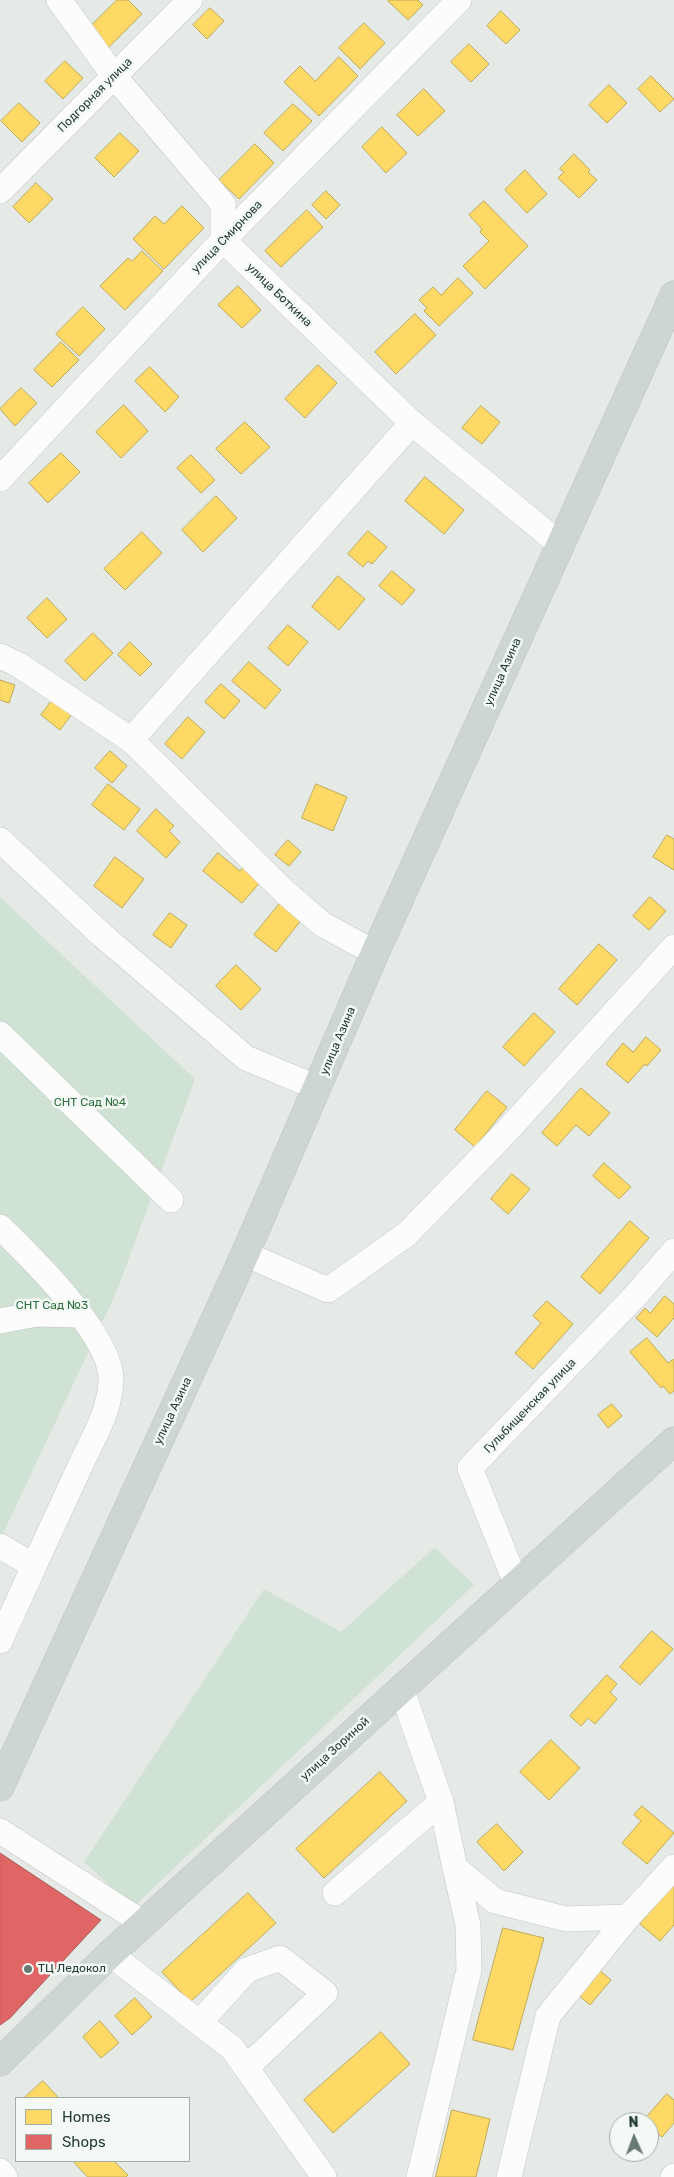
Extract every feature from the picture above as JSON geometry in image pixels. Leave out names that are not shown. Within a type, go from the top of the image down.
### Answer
[{"type":"main road","name":"улица Азина","points":[[0,1787],[245,1254],[375,953],[674,295]]},
{"type":"main road","name":"улица Зориной","points":[[0,2062],[143,1923],[516,1583],[674,1442]]},
{"type":"street","points":[[59,0],[114,76],[223,204],[223,240]]},
{"type":"street","name":"Подгорная улица","points":[[0,191],[190,0]]},
{"type":"street","name":"улица Смирнова","points":[[0,479],[223,240],[459,0]]},
{"type":"street","name":"улица Боткина","points":[[223,240],[412,423],[561,545]]},
{"type":"street","points":[[131,740],[412,423]]},
{"type":"street","points":[[0,656],[18,665],[131,740],[286,892],[322,924],[375,953]]},
{"type":"street","points":[[0,840],[103,936],[246,1058],[318,1088]]},
{"type":"street","points":[[245,1254],[328,1290],[407,1234],[506,1132],[674,947]]},
{"type":"street","points":[[0,1034],[170,1200]]},
{"type":"street","points":[[0,1227],[30,1257],[80,1315],[104,1350],[112,1380],[106,1411],[0,1641]]},
{"type":"street","name":"Гульбищенская улица","points":[[516,1583],[470,1468],[637,1294],[674,1252]]},
{"type":"street","points":[[0,1322],[37,1314],[80,1315]]},
{"type":"street","points":[[0,1546],[34,1566]]},
{"type":"street","points":[[402,1688],[441,1802],[468,1925],[469,1970],[419,2177]]},
{"type":"street","points":[[335,1893],[441,1802]]},
{"type":"street","points":[[0,1831],[143,1923]]},
{"type":"street","points":[[509,2177],[548,2016],[628,1917],[674,1867]]},
{"type":"street","points":[[455,1868],[494,1901],[566,1919],[628,1917]]},
{"type":"street","points":[[110,1954],[232,2048],[324,2177]]},
{"type":"street","points":[[199,2023],[247,1970],[280,1958],[325,1993],[246,2068]]},
{"type":"street","points":[[0,2172],[5,2177]]},
{"type":"green space","name":"СНТ Сад №4","points":[[0,897],[195,1079],[116,1293],[0,1540]]},
{"type":"green space","points":[[435,1547],[474,1585],[133,1907],[84,1862],[264,1589],[341,1632]]},
{"type":"building: Homes","points":[[117,0],[128,0],[142,14],[108,48],[89,28]]},
{"type":"building: Homes","points":[[389,0],[418,0],[423,5],[408,20]]},
{"type":"building: Homes","points":[[210,8],[224,21],[207,39],[193,25]]},
{"type":"building: Homes","points":[[501,11],[520,30],[506,44],[487,26]]},
{"type":"building: Homes","points":[[364,23],[385,43],[360,69],[339,48]]},
{"type":"building: Homes","points":[[469,44],[489,64],[471,82],[451,62]]},
{"type":"building: Homes","points":[[339,57],[358,76],[319,116],[284,82],[300,66],[315,81]]},
{"type":"building: Homes","points":[[65,61],[83,78],[63,99],[45,81]]},
{"type":"building: Homes","points":[[651,76],[674,99],[660,112],[638,89]]},
{"type":"building: Homes","points":[[609,85],[627,103],[607,123],[589,105]]},
{"type":"building: Homes","points":[[424,89],[445,111],[418,136],[397,115]]},
{"type":"building: Homes","points":[[19,103],[40,123],[22,142],[1,121]]},
{"type":"building: Homes","points":[[293,104],[312,121],[283,151],[264,133]]},
{"type":"building: Homes","points":[[382,127],[407,153],[386,173],[362,147]]},
{"type":"building: Homes","points":[[120,133],[139,151],[114,177],[95,158]]},
{"type":"building: Homes","points":[[255,144],[274,163],[239,199],[219,180]]},
{"type":"building: Homes","points":[[574,154],[597,180],[579,198],[558,178],[564,172],[560,169]]},
{"type":"building: Homes","points":[[525,170],[547,194],[527,213],[505,190]]},
{"type":"building: Homes","points":[[36,183],[53,199],[29,223],[13,207]]},
{"type":"building: Homes","points":[[326,191],[340,205],[326,219],[312,205]]},
{"type":"building: Homes","points":[[484,201],[528,246],[485,289],[463,266],[489,241],[480,232],[482,229],[469,215]]},
{"type":"building: Homes","points":[[182,206],[204,228],[164,269],[133,239],[155,216],[164,224]]},
{"type":"building: Homes","points":[[307,210],[323,227],[281,267],[265,251]]},
{"type":"building: Homes","points":[[142,251],[163,271],[125,310],[100,286],[128,258],[132,261]]},
{"type":"building: Homes","points":[[458,278],[473,293],[439,326],[424,311],[427,308],[419,300],[433,287],[441,295]]},
{"type":"building: Homes","points":[[238,286],[261,310],[242,328],[218,305]]},
{"type":"building: Homes","points":[[83,307],[105,329],[79,356],[56,334]]},
{"type":"building: Homes","points":[[415,314],[436,335],[396,374],[375,352]]},
{"type":"building: Homes","points":[[61,342],[79,360],[52,387],[34,370]]},
{"type":"building: Homes","points":[[318,365],[337,383],[305,418],[285,399]]},
{"type":"building: Homes","points":[[150,367],[179,397],[165,412],[135,381]]},
{"type":"building: Homes","points":[[21,388],[37,403],[15,426],[0,409]]},
{"type":"building: Homes","points":[[124,405],[148,431],[121,458],[96,432]]},
{"type":"building: Homes","points":[[481,406],[500,422],[482,444],[462,428]]},
{"type":"building: Homes","points":[[245,422],[270,447],[241,474],[216,449]]},
{"type":"building: Homes","points":[[61,453],[80,472],[48,503],[29,483]]},
{"type":"building: Homes","points":[[191,455],[215,480],[201,493],[177,468]]},
{"type":"building: Homes","points":[[425,477],[464,510],[444,534],[405,501]]},
{"type":"building: Homes","points":[[216,496],[237,518],[203,552],[182,530]]},
{"type":"building: Homes","points":[[368,531],[387,547],[372,564],[368,561],[363,567],[348,554]]},
{"type":"building: Homes","points":[[142,532],[162,553],[125,590],[104,569]]},
{"type":"building: Homes","points":[[392,571],[415,590],[402,605],[379,586]]},
{"type":"building: Homes","points":[[338,576],[365,599],[339,630],[312,607]]},
{"type":"building: Homes","points":[[47,598],[67,619],[47,638],[27,618]]},
{"type":"building: Homes","points":[[288,625],[308,642],[288,666],[268,648]]},
{"type":"building: Homes","points":[[93,633],[113,653],[85,681],[65,661]]},
{"type":"building: Homes","points":[[130,642],[152,664],[140,676],[118,655]]},
{"type":"building: Homes","points":[[249,662],[281,690],[265,709],[232,681]]},
{"type":"building: Homes","points":[[0,680],[15,685],[9,703],[0,700]]},
{"type":"building: Homes","points":[[221,684],[240,701],[224,719],[205,702]]},
{"type":"building: Homes","points":[[53,699],[72,714],[60,730],[41,715]]},
{"type":"building: Homes","points":[[188,717],[205,732],[182,759],[165,744]]},
{"type":"building: Homes","points":[[110,751],[127,766],[112,783],[95,768]]},
{"type":"building: Homes","points":[[108,784],[140,809],[124,830],[92,805]]},
{"type":"building: Homes","points":[[316,784],[347,797],[333,831],[302,818]]},
{"type":"building: Homes","points":[[156,809],[174,826],[169,831],[180,842],[166,858],[137,831]]},
{"type":"building: Homes","points":[[667,835],[674,839],[674,870],[653,857]]},
{"type":"building: Homes","points":[[288,840],[301,852],[289,866],[275,855]]},
{"type":"building: Homes","points":[[218,853],[240,871],[246,864],[263,879],[242,903],[203,871]]},
{"type":"building: Homes","points":[[115,857],[144,879],[122,908],[94,886]]},
{"type":"building: Homes","points":[[650,897],[666,911],[649,930],[633,916]]},
{"type":"building: Homes","points":[[281,902],[302,919],[276,952],[254,935]]},
{"type":"building: Homes","points":[[170,913],[187,925],[171,948],[153,935]]},
{"type":"building: Homes","points":[[599,944],[617,960],[577,1005],[559,989]]},
{"type":"building: Homes","points":[[236,965],[261,989],[241,1010],[216,986]]},
{"type":"building: Homes","points":[[534,1013],[555,1032],[524,1066],[503,1047]]},
{"type":"building: Homes","points":[[646,1037],[661,1050],[628,1083],[606,1064],[623,1043],[633,1052]]},
{"type":"building: Homes","points":[[581,1088],[610,1113],[589,1136],[576,1125],[557,1146],[542,1133]]},
{"type":"building: Homes","points":[[487,1091],[507,1107],[475,1147],[455,1130]]},
{"type":"building: Homes","points":[[604,1163],[631,1187],[619,1199],[593,1176]]},
{"type":"building: Homes","points":[[512,1174],[530,1189],[508,1214],[491,1199]]},
{"type":"building: Homes","points":[[630,1221],[649,1238],[600,1294],[581,1277]]},
{"type":"building: Homes","points":[[665,1296],[674,1304],[674,1318],[657,1337],[636,1318],[645,1308],[650,1313]]},
{"type":"building: Homes","points":[[547,1301],[573,1324],[533,1369],[515,1353],[541,1323],[533,1316]]},
{"type":"building: Homes","points":[[647,1338],[668,1363],[674,1359],[674,1391],[670,1394],[663,1386],[661,1388],[630,1352]]},
{"type":"building: Homes","points":[[612,1404],[622,1416],[608,1428],[598,1415]]},
{"type":"building: Homes","points":[[652,1631],[673,1649],[640,1685],[620,1667]]},
{"type":"building: Homes","points":[[607,1675],[617,1684],[610,1692],[617,1699],[595,1724],[588,1718],[581,1726],[570,1716]]},
{"type":"building: Homes","points":[[551,1740],[580,1768],[549,1800],[520,1772]]},
{"type":"building: Homes","points":[[380,1772],[407,1801],[324,1878],[296,1849]]},
{"type":"building: Homes","points":[[642,1806],[674,1833],[647,1864],[622,1843],[641,1821],[634,1815]]},
{"type":"building: Homes","points":[[497,1824],[523,1852],[504,1871],[477,1842]]},
{"type":"building: Homes","points":[[674,1885],[674,1925],[660,1941],[640,1924]]},
{"type":"building: Homes","points":[[248,1893],[276,1923],[190,2002],[162,1972]]},
{"type":"building: Homes","points":[[503,1928],[544,1938],[513,2050],[473,2040]]},
{"type":"building: Homes","points":[[597,1968],[611,1980],[590,2005],[576,1993]]},
{"type":"building: Homes","points":[[135,1998],[152,2017],[132,2035],[115,2016]]},
{"type":"building: Homes","points":[[100,2021],[119,2043],[101,2058],[83,2037]]},
{"type":"building: Homes","points":[[381,2032],[410,2064],[333,2133],[304,2100]]},
{"type":"building: Homes","points":[[43,2081],[58,2097],[25,2097]]},
{"type":"building: Homes","points":[[667,2094],[674,2100],[674,2123],[662,2137],[659,2134],[659,2112],[651,2112]]},
{"type":"building: Homes","points":[[452,2110],[490,2119],[476,2177],[436,2177]]},
{"type":"building: Homes","points":[[74,2162],[115,2162],[128,2175],[126,2177],[88,2177]]},
{"type":"building: Shops","name":"ТЦ Ледокол","points":[[0,1853],[101,1920],[10,2018],[0,2025]]},
{"type":"place","name":"ТЦ Ледокол","points":[[28,1969]]},
{"type":"park label","name":"СНТ Сад №3","points":[[52,1306]]}]
